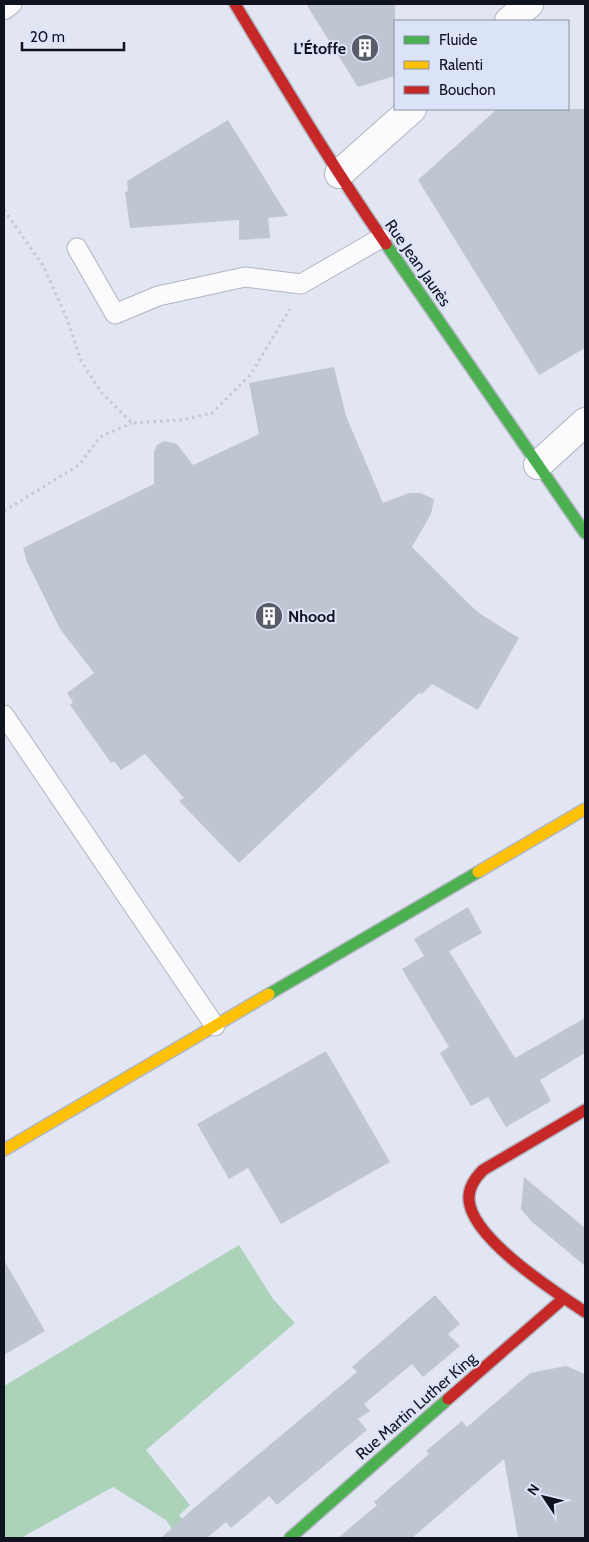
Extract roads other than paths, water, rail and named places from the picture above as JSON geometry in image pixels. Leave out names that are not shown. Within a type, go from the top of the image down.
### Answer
[{"type":"street","name":"Rue Jean Jaurès","points":[[235,4],[295,104],[381,238],[585,533]]},
{"type":"street","points":[[510,20],[529,4]]},
{"type":"street","points":[[339,174],[411,110]]},
{"type":"street","points":[[538,465],[585,422]]},
{"type":"street","points":[[4,1150],[585,809]]},
{"type":"street","points":[[585,1110],[483,1170],[472,1183],[469,1199],[472,1211],[480,1226],[516,1262],[585,1312]]},
{"type":"street","name":"Rue Martin Luther King","points":[[290,1538],[564,1298]]},
{"type":"lane","points":[[4,10],[12,4]]},
{"type":"lane","points":[[77,248],[115,314],[158,296],[245,277],[301,284],[381,238]]},
{"type":"lane","points":[[4,715],[215,1026]]},
{"type":"place","name":"L’Étoffe","points":[[365,48]]},
{"type":"place","name":"Nhood","points":[[269,616]]}]
